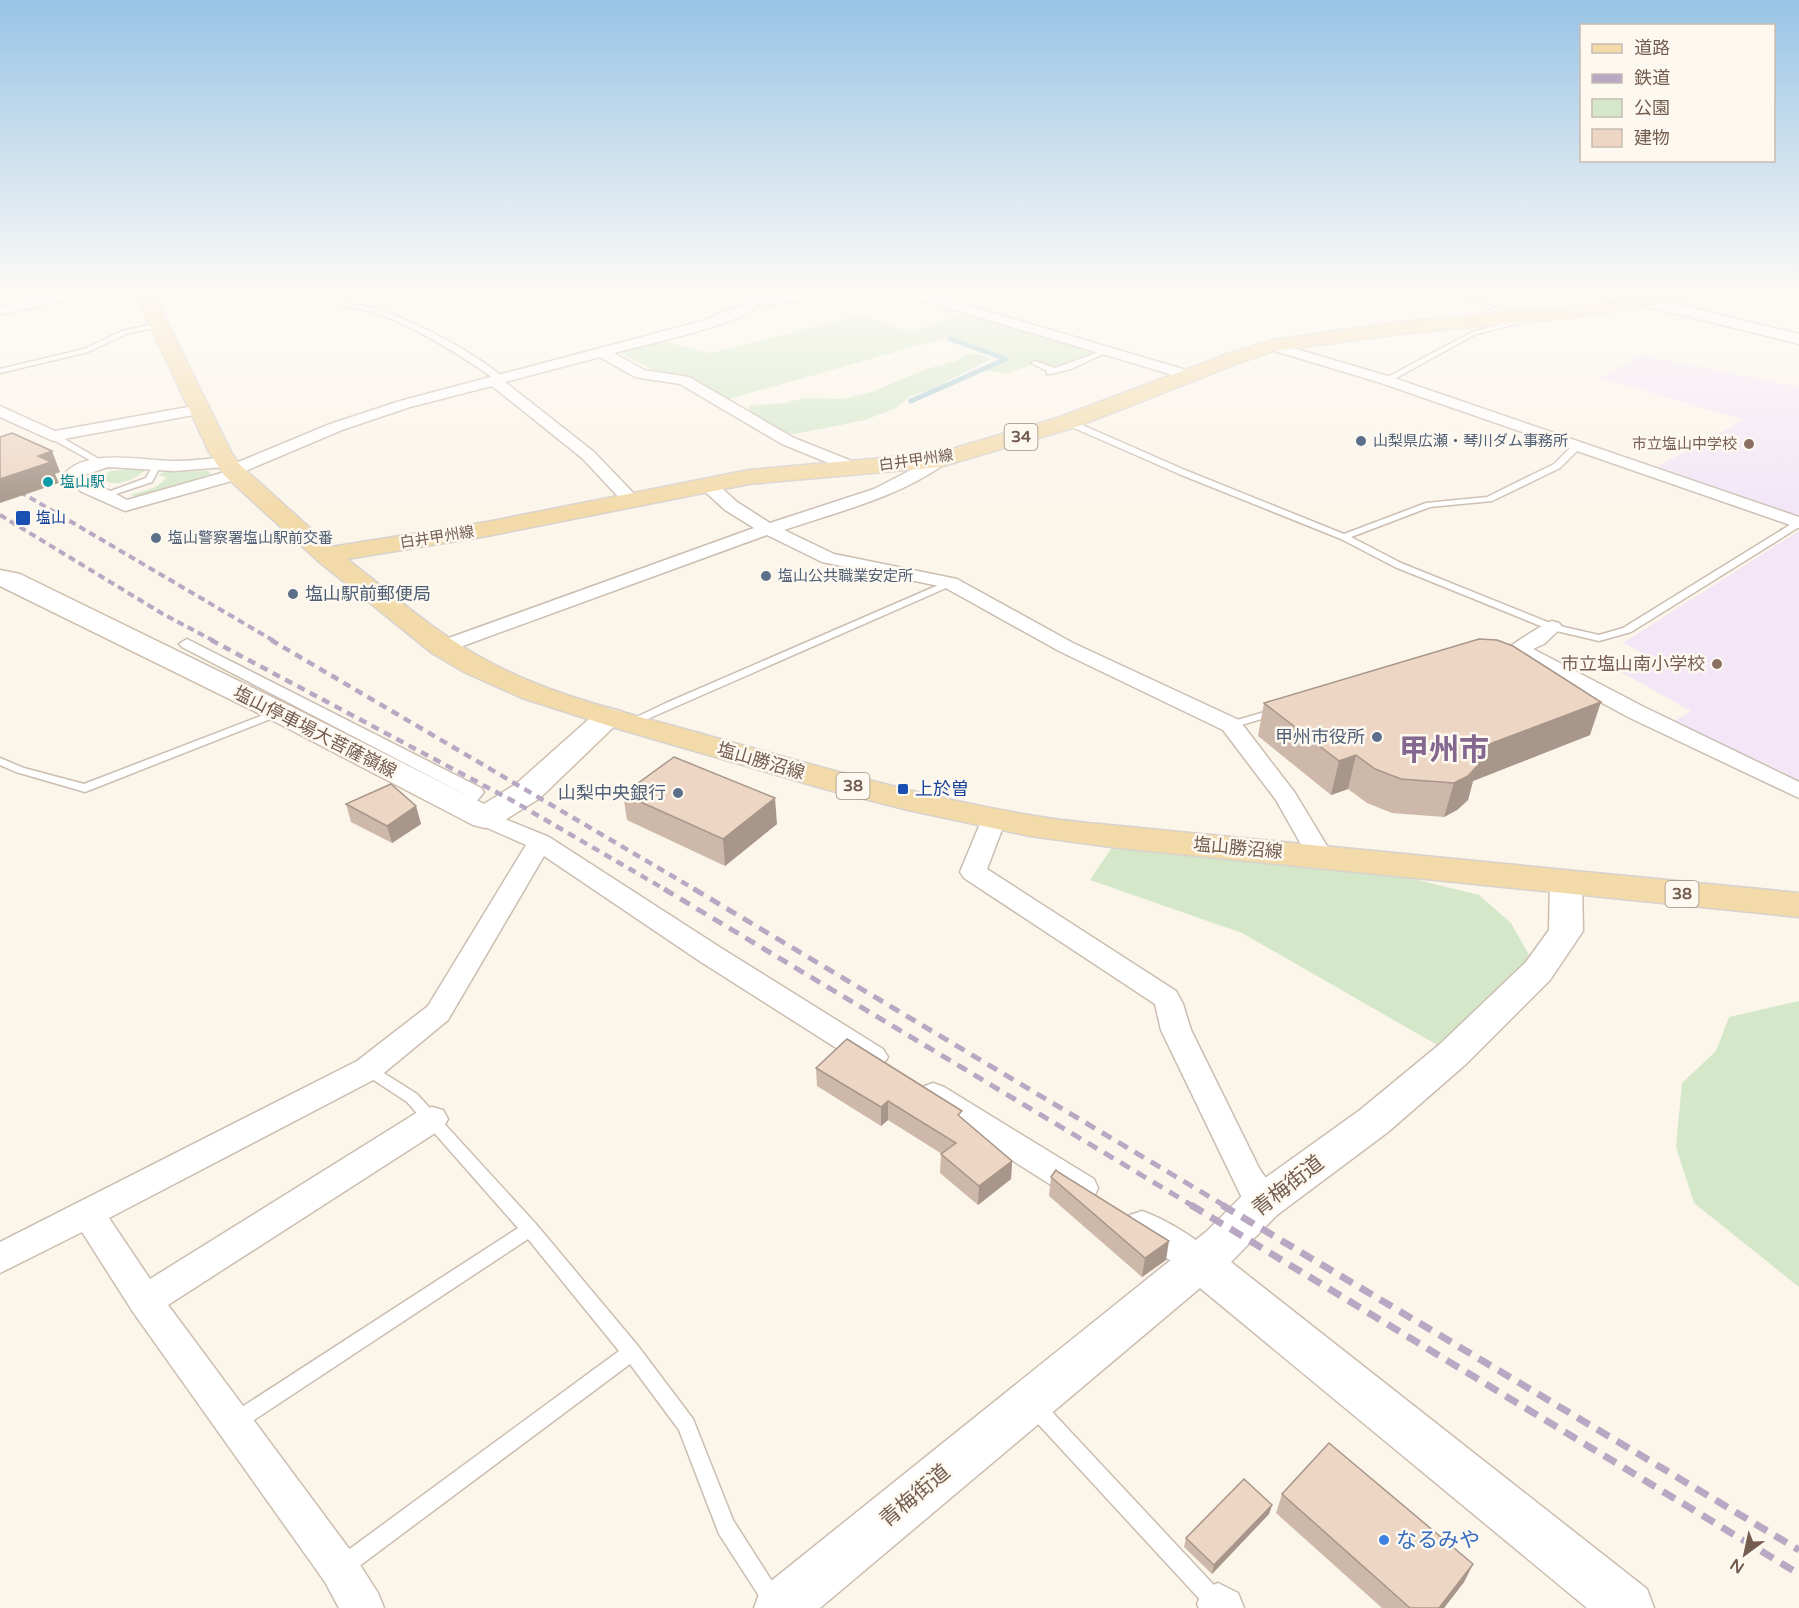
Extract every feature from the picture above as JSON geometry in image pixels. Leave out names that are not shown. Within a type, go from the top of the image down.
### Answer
[{"type":"main road","name":"塩山勝沼線","points":[[178,366],[231,469],[326,555],[442,647],[474,666],[532,692],[619,720],[836,782],[994,819],[1119,837],[1566,883]]},
{"type":"main road","name":"白井甲州線","points":[[326,555],[487,529],[749,477],[940,460],[1068,422],[1214,366]]},
{"type":"main road","name":"塩山停車場大菩薩嶺線","points":[[0,578],[21,585],[279,712],[473,813]]},
{"type":"main road","points":[[473,813],[535,784],[619,720]]},
{"type":"main road","name":"38","points":[[1566,883],[1799,905]]},
{"type":"street","points":[[231,469],[100,462],[81,468],[71,476],[88,488],[125,506],[266,458],[336,427],[373,414],[552,366]]},
{"type":"street","points":[[626,366],[640,374],[684,380],[788,441],[853,468]]},
{"type":"street","points":[[1158,366],[1188,375]]},
{"type":"street","points":[[1340,366],[1799,523]]},
{"type":"street","points":[[498,381],[588,455],[631,500]]},
{"type":"street","points":[[0,411],[53,436],[199,410]]},
{"type":"street","points":[[442,647],[768,529],[840,507],[921,475],[940,460]]},
{"type":"street","points":[[708,485],[731,506],[768,529],[829,558],[950,583],[1066,647],[1231,725],[1287,798],[1320,856]]},
{"type":"street","points":[[1552,627],[1537,640],[1512,651],[1799,791]]},
{"type":"street","points":[[187,644],[475,792],[473,813],[540,842],[711,955],[1199,1261],[1628,1608]]},
{"type":"street","points":[[994,819],[973,872],[1166,998],[1170,1004],[1176,1030],[1231,1144],[1255,1191],[1266,1200]]},
{"type":"street","points":[[0,1258],[368,1069],[438,1013],[540,842]]},
{"type":"street","name":"青梅街道","points":[[779,1608],[1029,1400],[1222,1244],[1266,1200],[1374,1121],[1453,1054],[1538,971],[1566,931],[1566,883]]},
{"type":"street","points":[[145,1301],[432,1119]]},
{"type":"street","points":[[87,1212],[145,1301],[339,1568],[363,1608]]},
{"type":"lane","points":[[0,371],[21,366]]},
{"type":"lane","points":[[479,366],[498,381]]},
{"type":"lane","points":[[1041,366],[1052,371],[1066,366]]},
{"type":"lane","points":[[1386,380],[1412,366]]},
{"type":"lane","points":[[1068,422],[1182,472],[1344,537],[1398,565],[1552,627],[1599,638],[1627,630],[1799,523]]},
{"type":"lane","points":[[53,436],[100,462]]},
{"type":"lane","points":[[1344,537],[1429,505],[1489,499],[1557,466],[1576,447]]},
{"type":"lane","points":[[104,495],[149,480],[157,465]]},
{"type":"lane","points":[[619,720],[724,681],[852,629],[950,583]]},
{"type":"lane","points":[[1231,725],[1287,709]]},
{"type":"lane","points":[[0,761],[20,770],[85,788],[279,712]]},
{"type":"lane","points":[[368,1069],[412,1098],[432,1119],[530,1229],[632,1352],[686,1425],[726,1527],[779,1608]]},
{"type":"lane","points":[[234,1423],[530,1229]]},
{"type":"lane","points":[[339,1568],[632,1352]]},
{"type":"lane","points":[[1029,1400],[1218,1607]]},
{"type":"shaded area","name":"市立塩山中学校","points":[[1621,366],[1695,366],[1799,387],[1799,518],[1654,468],[1744,420],[1601,378]]},
{"type":"shaded area","name":"市立塩山南小学校","points":[[1799,531],[1799,784],[1671,723],[1691,711],[1621,672],[1648,656],[1623,643]]},
{"type":"green space","points":[[646,366],[845,366],[722,401]]},
{"type":"green space","points":[[937,366],[977,366],[932,389],[910,396],[896,408],[865,420],[793,434],[775,428],[753,415],[748,406],[785,403],[804,398],[843,399],[872,392]]},
{"type":"green space","points":[[995,366],[1027,366],[1006,374],[987,370]]},
{"type":"green space","points":[[1049,366],[1064,366],[1057,369]]},
{"type":"green space","points":[[146,470],[130,480],[117,483],[105,481],[100,477],[111,471]]},
{"type":"green space","points":[[208,471],[211,474],[139,498],[131,495],[160,484],[166,477],[158,475],[164,472]]},
{"type":"green space","points":[[1119,837],[1320,856],[1479,895],[1511,923],[1538,971],[1453,1054],[1242,933],[1090,880]]},
{"type":"green space","points":[[1799,1001],[1799,1287],[1694,1203],[1676,1147],[1682,1083],[1716,1051],[1729,1017]]},
{"type":"building","points":[[12,433],[52,451],[38,456],[51,462],[0,479],[0,437]]},
{"type":"building","points":[[1479,639],[1497,640],[1513,646],[1601,702],[1476,749],[1478,765],[1468,776],[1454,783],[1401,779],[1375,769],[1356,755],[1339,761],[1264,703]]},
{"type":"building","points":[[674,757],[775,798],[723,839],[623,794]]},
{"type":"building","points":[[391,784],[416,806],[387,826],[346,804]]},
{"type":"building","points":[[847,1039],[962,1111],[958,1115],[1012,1161],[979,1186],[941,1154],[956,1143],[888,1101],[881,1107],[816,1068]]},
{"type":"building","points":[[1056,1170],[1169,1241],[1145,1258],[1051,1177]]},
{"type":"building","points":[[1329,1443],[1473,1564],[1439,1608],[1410,1608],[1282,1494]]},
{"type":"building","points":[[1244,1479],[1272,1505],[1214,1565],[1186,1538]]},
{"type":"waterway","points":[[911,401],[990,366]]},
{"type":"railway","points":[[0,480],[274,641]]},
{"type":"railway","points":[[0,515],[163,614],[214,641]]},
{"type":"railway","points":[[211,640],[513,801],[666,890]]},
{"type":"railway","points":[[271,640],[696,890]]},
{"type":"railway","points":[[664,889],[1193,1206]]},
{"type":"railway","points":[[694,889],[1225,1206]]},
{"type":"railway","points":[[1191,1205],[1799,1574]]},
{"type":"railway","points":[[1222,1205],[1799,1550]]},
{"type":"place","name":"山梨県広瀬・琴川ダム事務所","points":[[1361,441]]},
{"type":"place","name":"市立塩山中学校","points":[[1749,444]]},
{"type":"place","name":"塩山駅","points":[[48,482]]},
{"type":"place","name":"塩山","points":[[23,518]]},
{"type":"place","name":"塩山警察署塩山駅前交番","points":[[156,538]]},
{"type":"place","name":"塩山公共職業安定所","points":[[766,576]]},
{"type":"place","name":"塩山駅前郵便局","points":[[293,594]]},
{"type":"place","name":"市立塩山南小学校","points":[[1717,664]]},
{"type":"place","name":"甲州市役所","points":[[1377,737]]},
{"type":"place","name":"上於曽","points":[[903,789]]},
{"type":"place","name":"山梨中央銀行","points":[[678,793]]},
{"type":"place","name":"なるみや","points":[[1384,1540]]},
{"type":"district","name":"甲州市","points":[[1444,750]]}]
